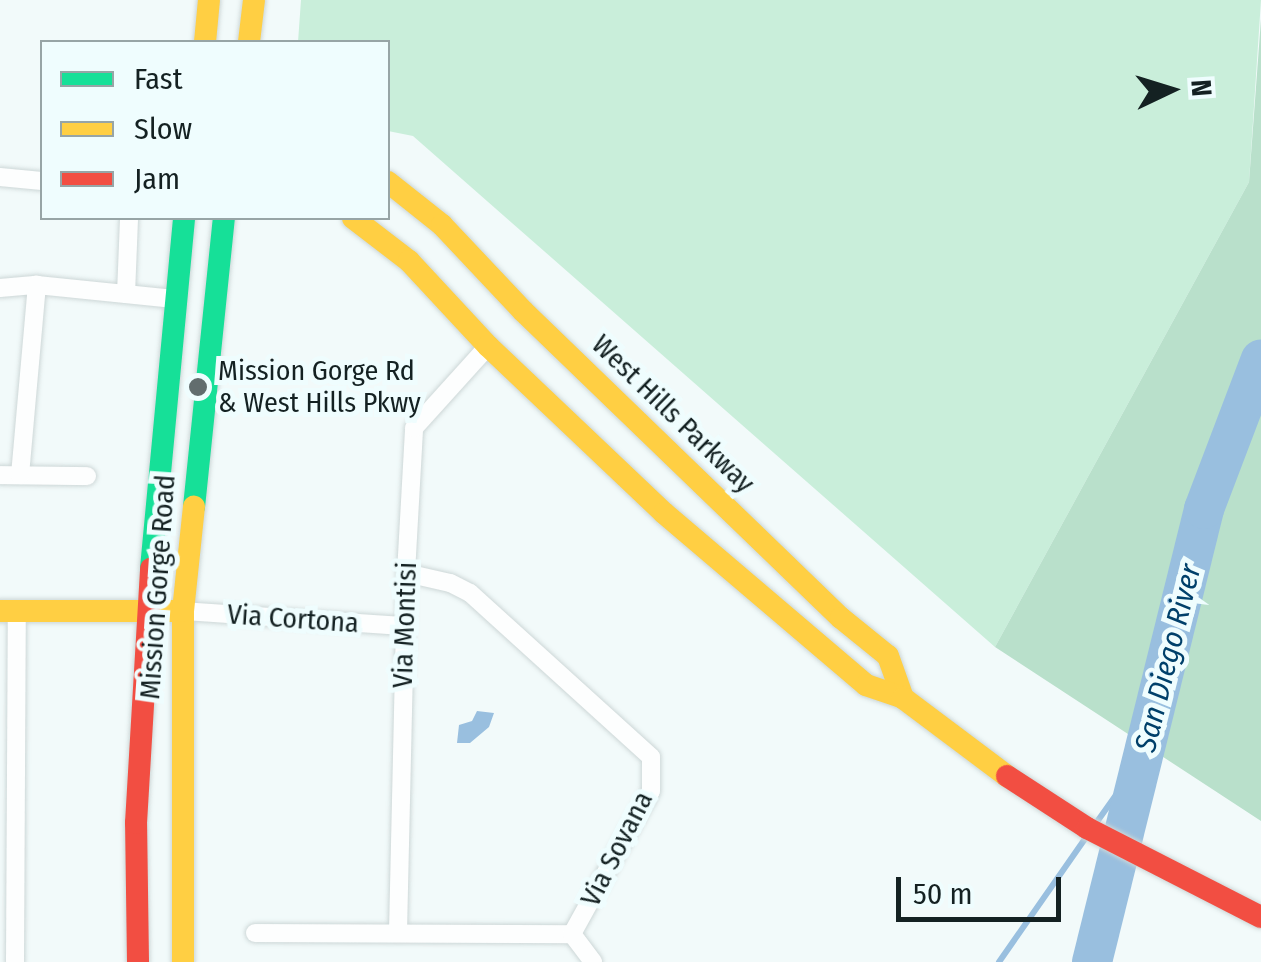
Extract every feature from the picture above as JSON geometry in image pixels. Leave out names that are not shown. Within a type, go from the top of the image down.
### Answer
[{"type":"main road","points":[[205,40],[209,0]]},
{"type":"main road","points":[[249,40],[254,0]]},
{"type":"main road","name":"West Hills Parkway","points":[[390,184],[442,225],[550,338],[841,618],[888,656],[903,698]]},
{"type":"main road","name":"Mission Gorge Road","points":[[138,962],[136,823],[148,611],[184,220]]},
{"type":"main road","name":"Mission Gorge Road","points":[[184,962],[183,611],[224,220]]},
{"type":"main road","name":"West Hills Parkway","points":[[355,220],[409,261],[488,346],[664,513],[866,685],[903,698],[958,742],[1088,828],[1261,918]]},
{"type":"main road","points":[[8,611],[183,611]]},
{"type":"street","points":[[0,177],[40,181]]},
{"type":"street","points":[[126,294],[129,220]]},
{"type":"street","points":[[20,476],[37,286]]},
{"type":"street","points":[[0,288],[37,286],[174,298]]},
{"type":"street","name":"Via Montisi","points":[[398,932],[404,626],[414,428],[488,346]]},
{"type":"street","points":[[0,475],[87,476]]},
{"type":"street","name":"Via Sovana","points":[[255,933],[572,934],[652,791],[651,757],[470,593],[450,582],[406,573]]},
{"type":"street","points":[[8,611],[8,924],[15,962]]},
{"type":"street","name":"Via Cortona","points":[[183,611],[404,626]]},
{"type":"street","points":[[572,934],[593,962]]},
{"type":"green space","points":[[301,0],[1261,0],[1249,182],[995,647],[413,136],[390,131],[390,40],[298,40]]},
{"type":"green space","points":[[1261,19],[1261,821],[995,647],[1249,182]]},
{"type":"water","points":[[477,711],[494,713],[489,727],[470,743],[457,743],[459,725],[472,721]]},
{"type":"waterway","name":"San Diego River","points":[[1092,962],[1204,509],[1261,359]]},
{"type":"waterway","points":[[1094,826],[1138,764]]},
{"type":"waterway","points":[[999,962],[1087,836]]},
{"type":"traffic: fast","points":[[151,568],[184,220]]},
{"type":"traffic: fast","points":[[194,507],[224,220]]},
{"type":"traffic: slow","points":[[205,40],[209,0]]},
{"type":"traffic: slow","points":[[249,40],[254,0]]},
{"type":"traffic: slow","points":[[390,184],[442,225],[523,311],[841,618],[888,656],[903,698]]},
{"type":"traffic: slow","points":[[356,220],[409,261],[488,346],[664,513],[866,685],[903,698],[1007,776]]},
{"type":"traffic: slow","points":[[183,962],[183,611],[194,507]]},
{"type":"traffic: slow","points":[[0,611],[183,611]]},
{"type":"traffic: jam","points":[[138,962],[136,823],[151,568]]},
{"type":"traffic: jam","points":[[1007,776],[1087,828],[1261,917]]},
{"type":"place","name":"Mission Gorge Rd & West Hills Pkwy","points":[[198,387]]}]
